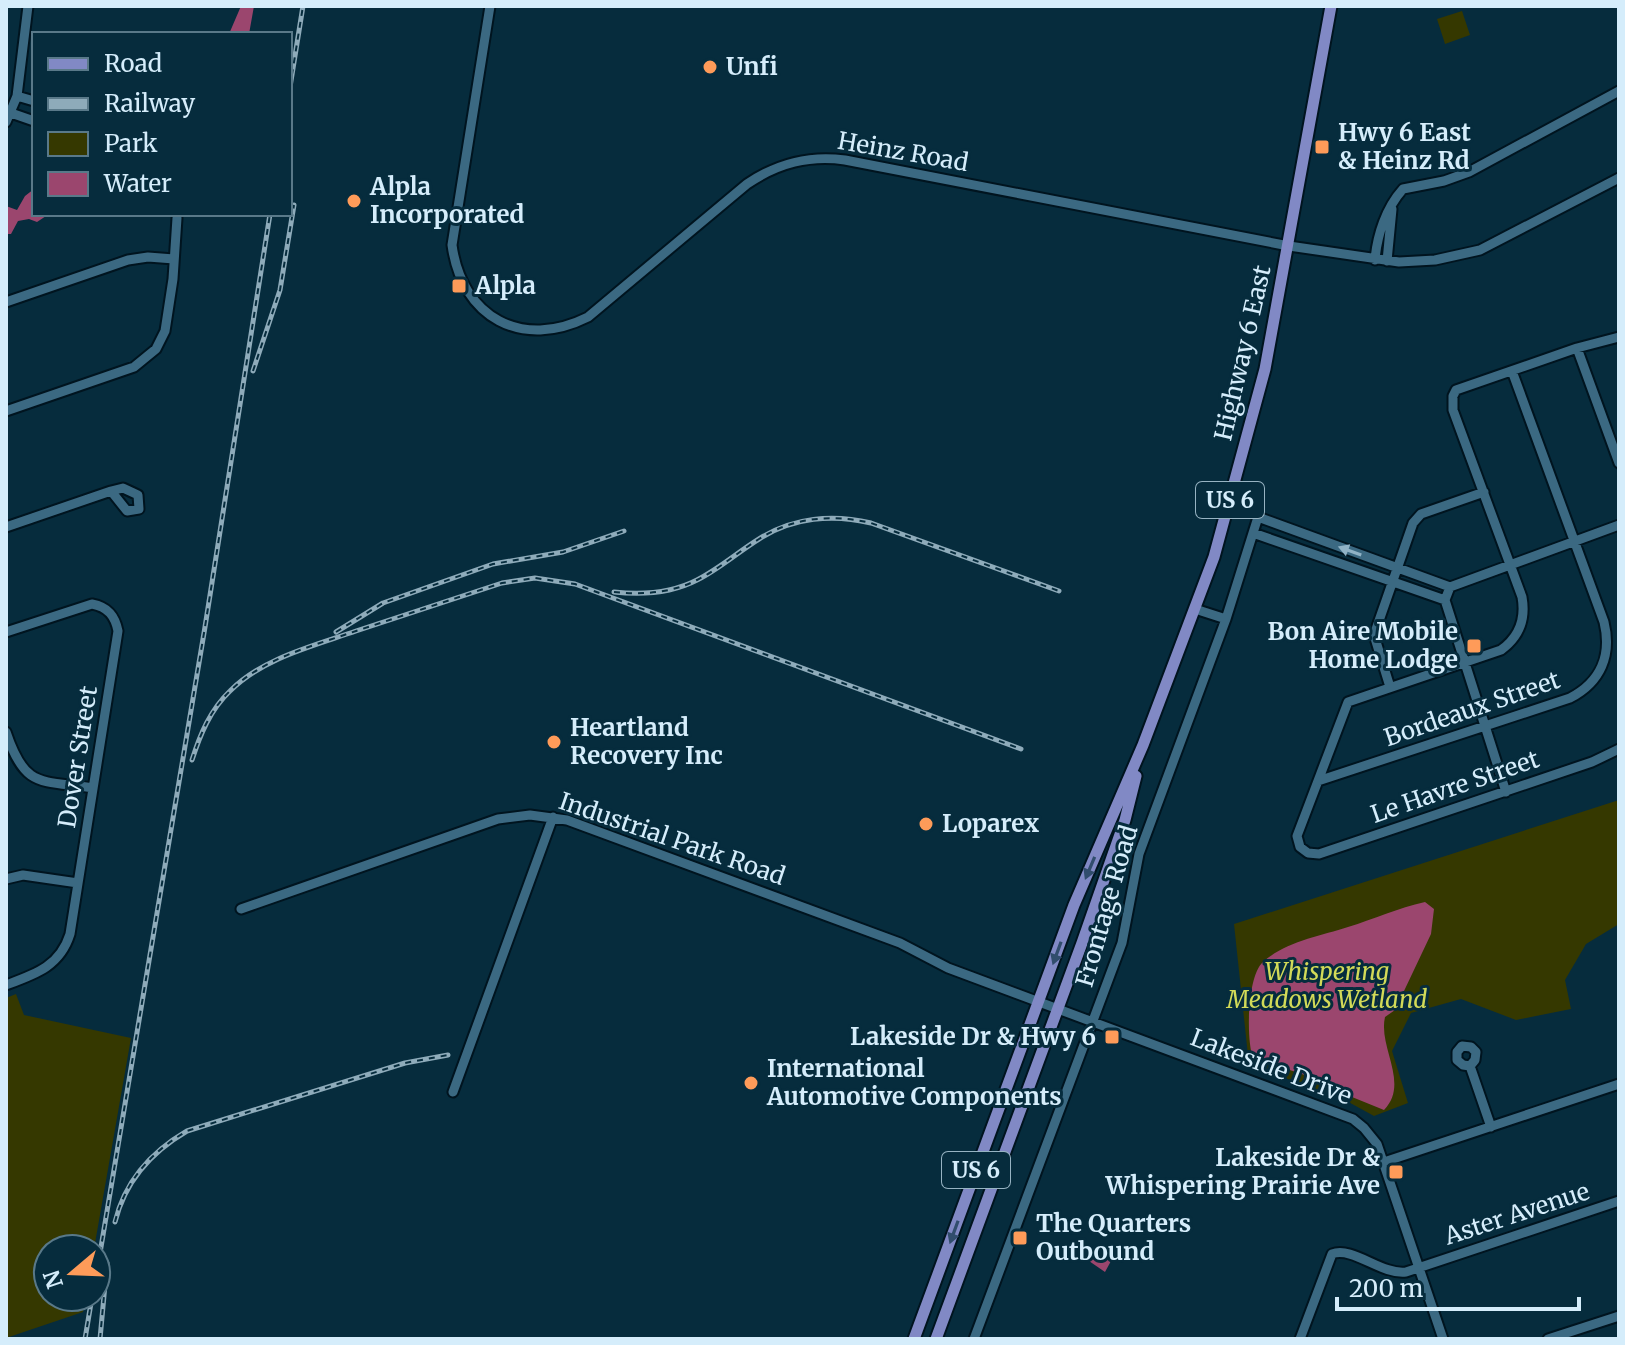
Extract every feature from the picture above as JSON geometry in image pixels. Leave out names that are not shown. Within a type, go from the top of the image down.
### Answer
[{"type":"main road","name":"Highway 6 East","points":[[914,1339],[1074,905],[1143,745],[1195,609],[1228,507],[1259,390],[1289,246],[1331,6]]},
{"type":"main road","name":"Highway 6 East","points":[[936,1339],[1125,820],[1143,745]]},
{"type":"street","points":[[28,6],[17,96],[9,118],[32,121]]},
{"type":"street","name":"Heinz Road","points":[[490,6],[452,245],[458,274],[470,295],[491,316],[509,326],[530,331],[550,331],[588,317],[747,184],[774,168],[815,158],[845,160],[1289,246],[1387,261],[1435,260],[1480,250],[1619,178]]},
{"type":"street","points":[[1375,260],[1378,234],[1393,202],[1403,189],[1444,181],[1469,172],[1619,91]]},
{"type":"street","points":[[17,96],[32,100]]},
{"type":"street","points":[[1387,261],[1393,202]]},
{"type":"street","points":[[6,411],[134,367],[151,355],[165,331],[177,216]]},
{"type":"street","points":[[6,302],[138,258],[174,259]]},
{"type":"street","points":[[1318,781],[1348,702],[1501,650],[1519,632],[1523,604],[1453,410],[1453,396],[1462,387],[1619,337]]},
{"type":"street","points":[[1577,348],[1619,463]]},
{"type":"street","name":"Bordeaux Street","points":[[1318,781],[1570,698],[1587,689],[1601,669],[1607,654],[1606,629],[1512,371]]},
{"type":"street","points":[[6,527],[111,491]]},
{"type":"street","points":[[1390,687],[1374,635],[1417,518],[1484,492]]},
{"type":"street","name":"Frontage Road","points":[[974,1339],[1122,943],[1139,854],[1226,619],[1258,517],[1397,568]]},
{"type":"street","points":[[1397,568],[1450,587],[1619,525]]},
{"type":"street","points":[[1253,533],[1445,600]]},
{"type":"street","points":[[1450,587],[1445,600],[1506,792]]},
{"type":"street","name":"Dover Street","points":[[6,632],[88,604],[103,607],[115,618],[118,636],[70,934],[63,951],[46,969],[6,985]]},
{"type":"street","points":[[1195,609],[1226,619]]},
{"type":"street","points":[[6,732],[18,764],[30,776],[93,788]]},
{"type":"street","name":"Le Havre Street","points":[[1318,781],[1297,836],[1303,849],[1319,854],[1592,762],[1619,749]]},
{"type":"street","name":"Industrial Park Road","points":[[241,909],[498,819],[530,815],[553,817],[900,943],[948,968],[1039,1002]]},
{"type":"street","points":[[453,1092],[553,817]]},
{"type":"street","points":[[6,879],[23,875],[78,883]]},
{"type":"street","name":"Lakeside Drive","points":[[1039,1002],[1341,1113],[1364,1128],[1372,1136],[1384,1162],[1443,1339]]},
{"type":"street","points":[[1470,1066],[1491,1127]]},
{"type":"street","points":[[1384,1162],[1619,1084]]},
{"type":"street","name":"Aster Avenue","points":[[1300,1339],[1332,1254],[1344,1252],[1396,1273],[1619,1201]]},
{"type":"street","points":[[1548,1339],[1619,1316]]},
{"type":"green space","points":[[1462,11],[1470,35],[1445,44],[1437,19]]},
{"type":"green space","name":"Whispering Meadows Wetland","points":[[1619,800],[1619,924],[1586,944],[1565,980],[1571,1009],[1516,1020],[1461,999],[1411,1013],[1392,1051],[1408,1103],[1374,1116],[1343,1099],[1249,1065],[1234,924]]},
{"type":"green space","points":[[16,994],[24,1015],[131,1038],[97,1233],[32,1233],[32,1313],[80,1313],[6,1338],[6,998]]},
{"type":"water","points":[[241,6],[254,6],[249,32],[230,32]]},
{"type":"water","points":[[32,191],[32,216],[46,216],[37,222],[29,219],[18,221],[11,234],[6,234],[6,206],[17,210]]},
{"type":"water","points":[[1425,902],[1434,909],[1431,934],[1395,1010],[1385,1017],[1384,1029],[1394,1088],[1384,1110],[1352,1097],[1329,1083],[1253,1058],[1249,1008],[1254,980],[1263,962],[1303,940]]},
{"type":"water","points":[[1096,1245],[1100,1258],[1111,1250],[1119,1251],[1120,1256],[1111,1261],[1105,1272],[1089,1261],[1088,1253]]},
{"type":"railway","points":[[292,75],[303,6]]},
{"type":"railway","points":[[253,371],[280,290],[294,205]]},
{"type":"railway","points":[[103,1233],[205,627],[270,216]]},
{"type":"railway","points":[[614,592],[657,592],[677,588],[713,571],[772,532],[799,522],[828,518],[871,523],[1059,591]]},
{"type":"railway","points":[[336,632],[383,603],[493,564],[563,552],[624,531]]},
{"type":"railway","points":[[192,760],[206,723],[223,698],[243,680],[273,661],[502,583],[535,578],[575,584],[1021,749]]},
{"type":"railway","points":[[115,1222],[125,1193],[141,1169],[162,1148],[187,1131],[405,1063],[448,1055]]},
{"type":"railway","points":[[85,1339],[89,1313]]},
{"type":"railway","points":[[100,1339],[102,1313]]},
{"type":"place","name":"Unfi","points":[[710,67]]},
{"type":"place","name":"Hwy 6 East & Heinz Rd","points":[[1322,147]]},
{"type":"place","name":"Alpla Incorporated","points":[[354,201]]},
{"type":"place","name":"Alpla","points":[[459,286]]},
{"type":"place","name":"Bon Aire Mobile Home Lodge","points":[[1474,646]]},
{"type":"place","name":"Heartland Recovery Inc","points":[[554,742]]},
{"type":"place","name":"Loparex","points":[[926,824]]},
{"type":"place","name":"Lakeside Dr & Hwy 6","points":[[1112,1037]]},
{"type":"place","name":"International Automotive Components","points":[[751,1083]]},
{"type":"place","name":"Lakeside Dr & Whispering Prairie Ave","points":[[1396,1172]]},
{"type":"place","name":"The Quarters Outbound","points":[[1020,1238]]}]
